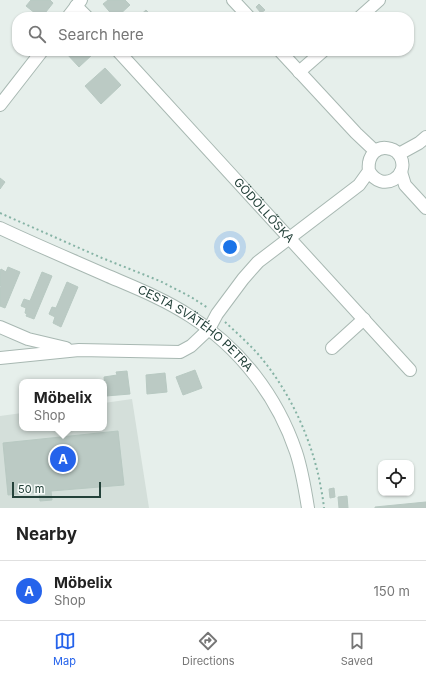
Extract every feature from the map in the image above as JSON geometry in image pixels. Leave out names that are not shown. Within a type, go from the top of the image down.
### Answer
[{"type":"street","points":[[233,0],[244,12]]},
{"type":"street","points":[[366,12],[379,0]]},
{"type":"street","points":[[72,12],[79,3],[84,12]]},
{"type":"street","points":[[0,105],[38,56]]},
{"type":"street","name":"GÖDÖLLŐSKA","points":[[123,56],[410,370]]},
{"type":"street","points":[[285,56],[356,133],[371,160],[372,176],[377,180],[396,171],[422,140]]},
{"type":"street","points":[[299,72],[317,56]]},
{"type":"street","points":[[359,185],[371,160],[385,148],[390,148],[395,150],[396,171],[405,185],[426,208]]},
{"type":"street","points":[[0,358],[79,350],[180,352],[191,346],[209,329],[217,314],[251,269],[265,256],[359,185],[396,171]]},
{"type":"street","name":"CESTA SVÄTÉHO PETRA","points":[[0,228],[38,246],[153,295],[179,309],[209,329],[235,352],[249,367],[272,400],[285,423],[303,477],[308,508]]},
{"type":"street","points":[[332,348],[364,319]]},
{"type":"street","points":[[0,327],[28,339],[79,350]]},
{"type":"shaded area","points":[[132,399],[149,508],[0,508],[0,416],[19,413],[19,431],[107,431],[107,403]]},
{"type":"building","points":[[31,0],[50,0],[53,3],[46,12],[34,12],[26,6]]},
{"type":"building","points":[[108,0],[125,0],[130,5],[122,12],[110,12],[103,4]]},
{"type":"building","points":[[259,4],[265,10],[260,12],[256,7]]},
{"type":"building","points":[[69,56],[91,56],[79,67]]},
{"type":"building","points":[[105,68],[121,85],[101,104],[85,86]]},
{"type":"building","points":[[0,178],[5,182],[0,189]]},
{"type":"building","points":[[8,267],[20,272],[5,308],[0,306],[0,271],[1,269],[6,272]]},
{"type":"building","points":[[42,272],[52,276],[34,319],[26,316],[26,308],[21,306],[24,299],[30,301]]},
{"type":"building","points":[[67,282],[78,287],[61,327],[53,323],[55,317],[49,314],[52,307],[56,308]]},
{"type":"building","points":[[195,370],[202,388],[183,395],[176,377]]},
{"type":"building","points":[[127,371],[130,394],[107,396],[107,379],[104,379],[104,377],[117,375],[116,372]]},
{"type":"building","points":[[165,373],[167,392],[147,394],[146,375]]},
{"type":"building","points":[[118,431],[124,485],[51,491],[52,500],[40,501],[39,492],[8,495],[3,443]]},
{"type":"building","points":[[334,488],[335,497],[330,498],[329,489]]},
{"type":"building","points":[[347,496],[348,508],[339,508],[338,497]]},
{"type":"building","points":[[426,502],[426,508],[375,508],[375,507]]},
{"type":"place","name":"Möbelix","points":[[63,459]]}]
